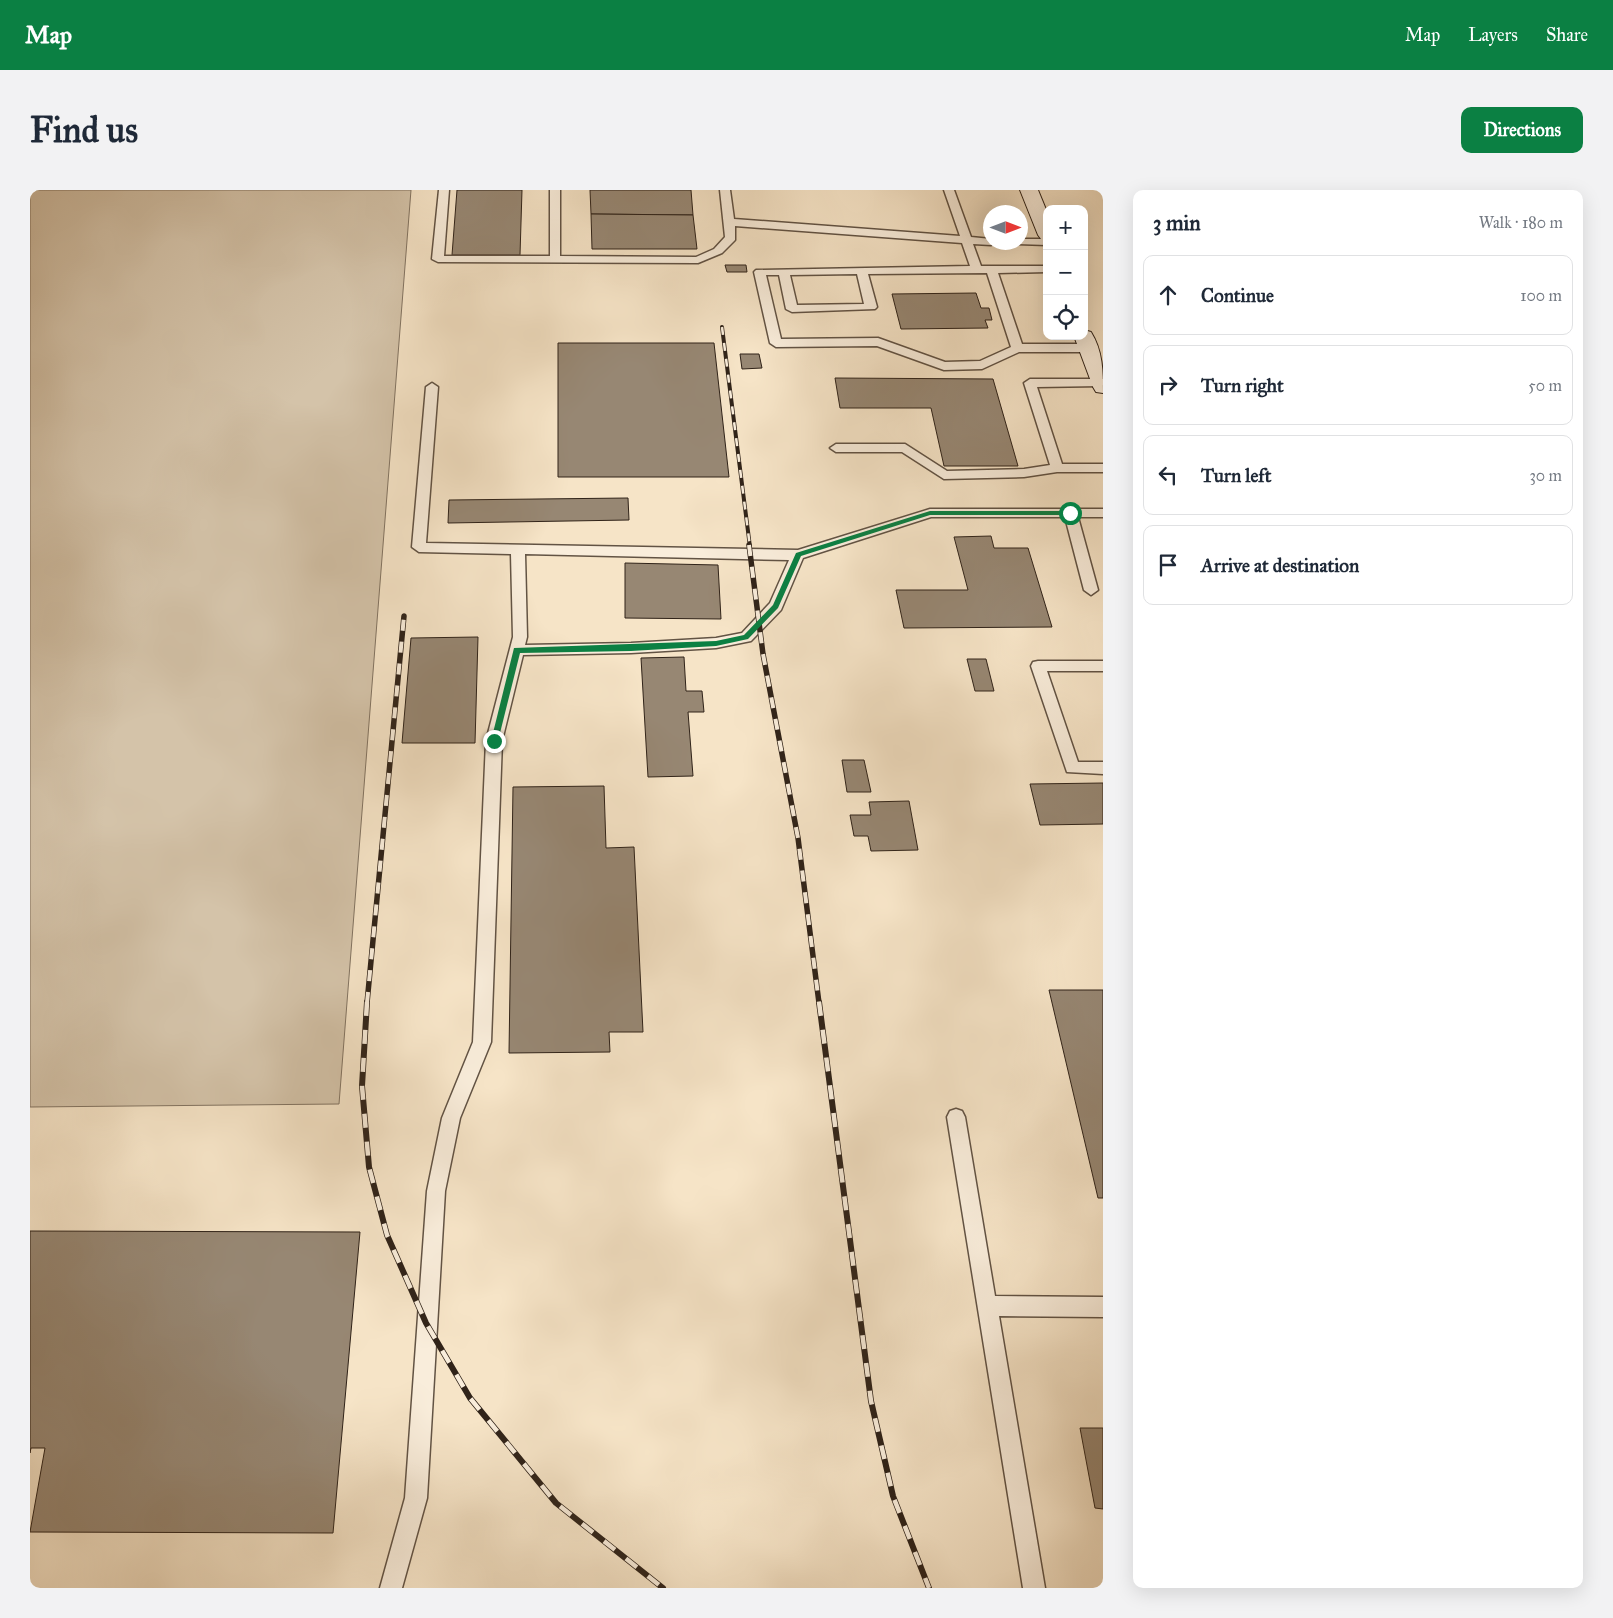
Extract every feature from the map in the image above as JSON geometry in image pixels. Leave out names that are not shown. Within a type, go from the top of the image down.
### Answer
[{"type":"main road","points":[[1029,190],[1043,225]]},
{"type":"main road","points":[[1086,342],[1102,385]]},
{"type":"lane","points":[[444,190],[438,259],[698,260],[718,251],[731,238],[725,190]]},
{"type":"lane","points":[[555,190],[555,259]]},
{"type":"lane","points":[[949,190],[977,270]]},
{"type":"lane","points":[[729,222],[983,242]]},
{"type":"lane","points":[[1028,242],[1043,242]]},
{"type":"lane","points":[[991,269],[1017,348]]},
{"type":"lane","points":[[1043,269],[760,272],[776,343],[878,342],[944,366],[982,365],[1017,348],[1086,342]]},
{"type":"lane","points":[[784,272],[792,308],[871,307],[862,271]]},
{"type":"lane","points":[[1057,468],[1030,383],[1102,385]]},
{"type":"lane","points":[[432,387],[419,547],[798,555],[930,513],[1103,513]]},
{"type":"lane","points":[[836,448],[905,448],[944,475],[1024,473],[1057,468],[1103,468]]},
{"type":"lane","points":[[1070,513],[1091,590]]},
{"type":"lane","points":[[390,1588],[416,1498],[436,1191],[451,1118],[482,1042],[494,741],[520,637],[518,548]]},
{"type":"lane","points":[[517,650],[716,644],[746,637],[776,606],[798,555]]},
{"type":"lane","points":[[1103,666],[1038,666],[1072,768],[1103,768]]},
{"type":"lane","points":[[956,1117],[1034,1588]]},
{"type":"lane","points":[[987,1306],[1103,1307]]},
{"type":"shaded area","points":[[30,190],[411,190],[339,1104],[30,1107]]},
{"type":"building","points":[[457,190],[522,190],[520,255],[452,255]]},
{"type":"building","points":[[590,190],[691,190],[693,215],[591,214]]},
{"type":"building","points":[[591,214],[693,215],[697,249],[592,249]]},
{"type":"building","points":[[725,265],[746,265],[747,272],[727,272]]},
{"type":"building","points":[[976,293],[981,308],[989,308],[992,320],[985,320],[988,328],[901,329],[892,294]]},
{"type":"building","points":[[558,343],[714,343],[729,477],[558,477]]},
{"type":"building","points":[[740,354],[759,354],[762,368],[742,369]]},
{"type":"building","points":[[835,378],[993,379],[1018,466],[944,466],[931,408],[840,408]]},
{"type":"building","points":[[628,498],[629,520],[448,523],[449,500]]},
{"type":"building","points":[[991,536],[994,548],[1028,548],[1052,627],[904,628],[896,590],[968,590],[954,537]]},
{"type":"building","points":[[625,563],[718,565],[721,619],[625,618]]},
{"type":"building","points":[[478,637],[475,743],[402,743],[411,638]]},
{"type":"building","points":[[684,657],[686,691],[702,691],[704,712],[688,712],[693,776],[648,777],[641,658]]},
{"type":"building","points":[[967,659],[986,659],[994,691],[975,691]]},
{"type":"building","points":[[842,760],[864,760],[871,792],[847,792]]},
{"type":"building","points":[[1103,783],[1103,824],[1040,825],[1030,784]]},
{"type":"building","points":[[604,786],[606,848],[634,847],[643,1032],[609,1032],[610,1052],[509,1053],[513,787]]},
{"type":"building","points":[[909,801],[918,850],[871,851],[868,836],[854,836],[850,815],[871,815],[869,802]]},
{"type":"building","points":[[1049,990],[1103,990],[1103,1198],[1098,1198]]},
{"type":"building","points":[[30,1231],[360,1232],[333,1533],[30,1532],[45,1448],[31,1448],[30,1453]]},
{"type":"building","points":[[1080,1428],[1103,1428],[1103,1509],[1095,1508]]},
{"type":"railway","points":[[722,327],[750,547]]},
{"type":"railway","points":[[749,545],[763,654],[798,838],[819,1003]]},
{"type":"railway","points":[[367,1003],[404,616]]},
{"type":"railway","points":[[367,1002],[362,1086],[369,1167],[387,1235],[426,1323],[470,1398],[556,1503],[663,1588]]},
{"type":"railway","points":[[819,1002],[871,1401],[893,1496],[929,1588]]},
{"type":"route","points":[[494,741],[517,650],[716,644],[746,637],[776,606],[798,555],[930,513],[1070,513]]}]
